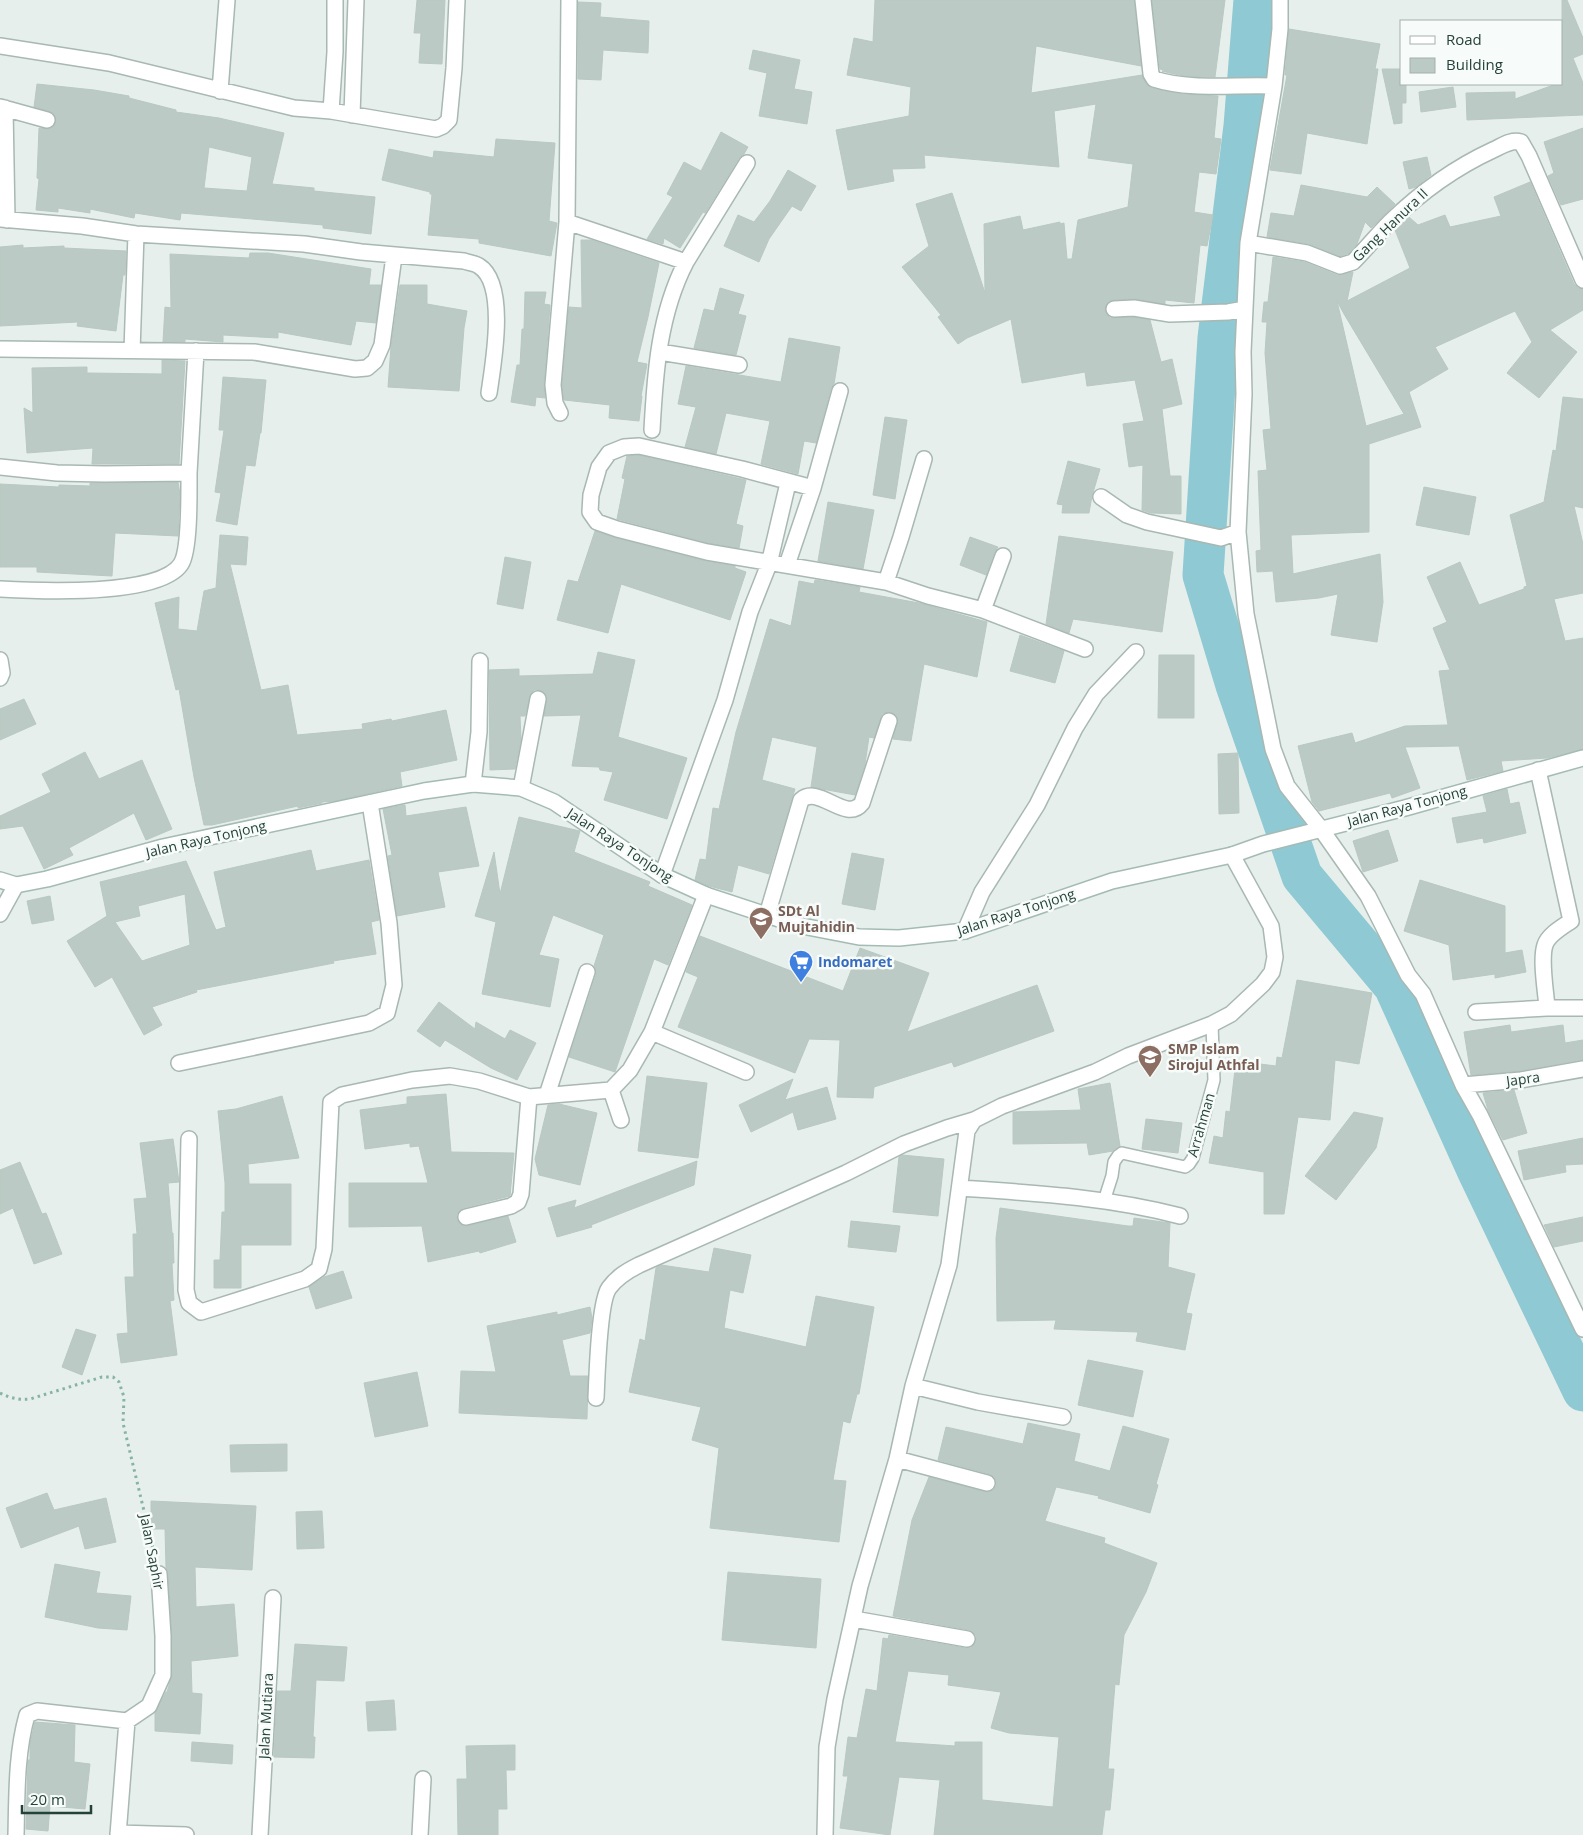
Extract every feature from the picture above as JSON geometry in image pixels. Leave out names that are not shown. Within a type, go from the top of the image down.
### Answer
[{"type":"street","points":[[220,91],[227,0]]},
{"type":"street","points":[[331,110],[335,52],[335,0]]},
{"type":"street","points":[[352,115],[356,0]]},
{"type":"street","points":[[0,46],[108,63],[294,108],[331,110],[436,129],[443,126],[448,120],[454,68],[456,0]]},
{"type":"street","points":[[560,413],[553,385],[568,222],[569,0]]},
{"type":"street","points":[[1143,0],[1150,68],[1154,79],[1165,82],[1232,87],[1274,86]]},
{"type":"street","points":[[1280,0],[1280,29],[1274,86],[1248,243],[1238,532],[1246,614],[1273,749],[1287,786],[1321,829],[1368,896],[1408,975],[1423,994],[1463,1085],[1480,1115],[1583,1329]]},
{"type":"street","points":[[47,120],[3,108],[4,219],[82,226],[136,234],[304,244],[394,256],[464,261],[478,265],[484,270],[490,280],[495,298],[497,323],[493,367],[488,393]]},
{"type":"street","name":"Gang Hanura II","points":[[1248,243],[1307,253],[1340,266],[1346,265],[1353,262],[1390,223],[1432,185],[1479,156],[1516,141],[1521,142],[1529,156],[1583,280]]},
{"type":"street","points":[[652,430],[655,375],[674,284],[747,163]]},
{"type":"street","points":[[568,222],[686,262]]},
{"type":"street","points":[[132,351],[136,234]]},
{"type":"street","points":[[0,349],[254,352],[355,369],[366,368],[375,361],[382,345],[394,256]]},
{"type":"street","points":[[1114,309],[1134,308],[1170,314],[1228,312],[1245,309]]},
{"type":"street","points":[[0,589],[96,590],[140,584],[168,575],[181,564],[186,544],[196,351]]},
{"type":"street","points":[[660,352],[739,365]]},
{"type":"street","points":[[787,565],[813,488],[840,391]]},
{"type":"street","points":[[813,488],[742,469],[639,446],[624,447],[609,453],[599,468],[591,495],[590,512],[597,522],[616,529],[707,552],[769,564],[787,565],[886,582],[928,596],[983,610],[1085,649]]},
{"type":"street","points":[[886,582],[904,529],[924,459]]},
{"type":"street","points":[[0,467],[56,473],[189,473]]},
{"type":"street","points":[[662,875],[725,700],[750,612],[769,564],[788,482]]},
{"type":"street","points":[[1101,497],[1127,515],[1147,522],[1222,538],[1238,532]]},
{"type":"street","points":[[983,610],[1003,556]]},
{"type":"street","points":[[965,931],[982,892],[1037,805],[1075,728],[1096,694],[1136,652]]},
{"type":"street","points":[[0,660],[2,672],[0,678]]},
{"type":"street","points":[[473,784],[479,732],[480,661]]},
{"type":"street","points":[[522,788],[538,699]]},
{"type":"street","points":[[768,915],[801,800],[804,797],[814,797],[843,808],[854,810],[858,808],[862,803],[889,721]]},
{"type":"street","name":"Jalan Raya Tonjong","points":[[0,880],[16,885],[46,879],[163,847],[424,791],[473,784],[522,788],[554,802],[662,875],[706,895],[797,925],[859,937],[899,938],[965,931],[1112,881],[1232,855],[1263,844],[1405,808],[1583,758]]},
{"type":"street","points":[[1538,770],[1577,919],[1552,935],[1545,944],[1544,967],[1548,1008]]},
{"type":"street","points":[[179,1063],[369,1023],[387,1013],[394,985],[390,932],[370,803]]},
{"type":"street","points":[[596,1398],[602,1311],[608,1290],[620,1276],[639,1265],[846,1173],[904,1144],[974,1120],[1024,1097],[1095,1072],[1128,1056],[1212,1024],[1231,1014],[1263,984],[1272,972],[1275,957],[1271,926],[1232,855]]},
{"type":"street","points":[[0,914],[16,885]]},
{"type":"street","points":[[189,1139],[186,1290],[189,1303],[200,1312],[304,1279],[319,1269],[324,1248],[331,1102],[342,1095],[351,1093],[412,1080],[450,1076],[479,1081],[529,1097],[611,1090],[630,1070],[652,1032],[706,895]]},
{"type":"street","points":[[547,1095],[587,972]]},
{"type":"street","points":[[1476,1012],[1583,1008]]},
{"type":"street","points":[[652,1032],[746,1072]]},
{"type":"street","name":"Japra","points":[[1463,1085],[1521,1080],[1583,1069]]},
{"type":"street","points":[[611,1090],[621,1120]]},
{"type":"street","points":[[466,1217],[511,1206],[518,1202],[521,1194],[529,1097]]},
{"type":"street","points":[[825,1835],[827,1747],[835,1699],[860,1586],[896,1459],[913,1386],[948,1265],[967,1131],[974,1120]]},
{"type":"street","points":[[960,1188],[1076,1197],[1180,1216]]},
{"type":"street","points":[[913,1386],[978,1402],[1063,1417]]},
{"type":"street","points":[[896,1459],[987,1483]]},
{"type":"street","name":"Jalan Saphir","points":[[127,1721],[149,1706],[163,1676],[163,1636],[159,1574]]},
{"type":"street","name":"Jalan Mutiara","points":[[260,1835],[273,1598]]},
{"type":"street","points":[[854,1619],[967,1639]]},
{"type":"street","points":[[16,1835],[18,1761],[22,1732],[27,1715],[37,1711],[127,1721],[118,1834],[186,1835]]},
{"type":"street","points":[[420,1835],[423,1779]]},
{"type":"lane","name":"Arrahman","points":[[1104,1201],[1112,1176],[1114,1162],[1122,1153],[1185,1167],[1193,1158],[1214,1080],[1212,1024]]},
{"type":"path","name":"Jalan Saphir","points":[[0,1393],[14,1399],[30,1399],[102,1377],[113,1378],[119,1382],[124,1397],[123,1423],[159,1574]]},
{"type":"building","points":[[417,0],[445,0],[442,64],[419,63],[421,33],[414,33]]},
{"type":"building","points":[[875,0],[1134,0],[1141,66],[1036,46],[1031,93],[1142,75],[1146,84],[1152,88],[1182,94],[1218,96],[1214,138],[1221,139],[1216,174],[1199,172],[1194,212],[1213,215],[1207,246],[1200,245],[1194,303],[1165,300],[1165,304],[1135,299],[1114,300],[1109,301],[1105,309],[1106,314],[1110,318],[1133,317],[1150,320],[1161,362],[1172,359],[1182,404],[1162,409],[1170,476],[1181,476],[1181,514],[1151,513],[1142,510],[1143,465],[1129,467],[1123,424],[1144,421],[1135,380],[1087,386],[1085,372],[1022,383],[1011,319],[967,338],[958,344],[938,317],[941,315],[902,267],[929,246],[916,204],[952,193],[985,293],[984,224],[1020,216],[1023,230],[1060,222],[1060,224],[1064,223],[1067,259],[1072,259],[1078,220],[1128,207],[1133,164],[1088,158],[1096,104],[1054,111],[1059,167],[924,155],[925,168],[892,169],[894,181],[848,190],[836,130],[909,116],[911,87],[847,75],[854,38],[873,42]]},
{"type":"building","points":[[1152,0],[1225,0],[1215,77],[1184,76],[1160,69]]},
{"type":"building","points":[[1562,0],[1567,0],[1583,38],[1583,54],[1573,58],[1583,83],[1583,115],[1467,120],[1466,93],[1515,92],[1515,99],[1553,85],[1563,85]]},
{"type":"building","points":[[578,2],[601,3],[600,17],[649,21],[648,53],[603,50],[601,80],[578,79]]},
{"type":"building","points":[[1289,29],[1380,44],[1375,69],[1378,69],[1367,144],[1307,133],[1301,174],[1270,170],[1287,75],[1285,75]]},
{"type":"building","points":[[753,50],[800,60],[794,89],[812,92],[807,124],[759,116],[767,73],[749,69]]},
{"type":"building","points":[[1382,69],[1400,69],[1400,85],[1406,85],[1406,103],[1402,103],[1402,123],[1394,124]]},
{"type":"building","points":[[37,84],[129,96],[129,98],[176,110],[176,112],[219,118],[284,133],[272,184],[314,188],[314,191],[375,197],[371,234],[323,228],[323,225],[181,213],[180,220],[135,213],[134,218],[90,209],[90,213],[58,208],[58,212],[36,210],[39,179],[37,178],[39,128],[50,129],[56,122],[53,113],[34,107]],"holes":[[[209,147],[252,157],[247,191],[204,188]]]},
{"type":"building","points":[[1453,87],[1456,107],[1421,112],[1419,92]]},
{"type":"building","points":[[1583,128],[1583,199],[1561,205],[1548,176],[1554,173],[1544,142]]},
{"type":"building","points":[[721,132],[748,147],[739,158],[705,213],[703,212],[680,248],[664,238],[663,244],[647,239],[673,197],[667,194],[684,162],[701,171]]},
{"type":"building","points":[[496,139],[555,143],[549,221],[557,223],[551,256],[479,243],[479,239],[428,235],[432,194],[382,180],[389,149],[433,158],[434,151],[494,157]]},
{"type":"building","points":[[1427,157],[1431,175],[1416,187],[1409,189],[1403,162]]},
{"type":"building","points":[[788,170],[816,186],[801,211],[792,206],[769,239],[759,262],[724,246],[738,215],[754,222],[770,201]]},
{"type":"building","points":[[1530,182],[1574,284],[1578,288],[1583,289],[1583,310],[1550,330],[1577,352],[1539,398],[1507,373],[1532,342],[1515,311],[1435,347],[1448,369],[1409,392],[1421,427],[1369,444],[1369,532],[1291,535],[1293,574],[1380,554],[1383,602],[1377,642],[1331,635],[1338,594],[1319,598],[1276,602],[1273,571],[1257,572],[1256,551],[1261,550],[1258,471],[1267,470],[1263,430],[1271,429],[1265,353],[1267,322],[1262,322],[1264,302],[1268,302],[1273,257],[1304,262],[1337,275],[1353,272],[1347,301],[1410,268],[1395,230],[1409,217],[1418,225],[1445,215],[1450,227],[1501,216],[1494,197]],"holes":[[[1337,301],[1404,414],[1366,426]]]},
{"type":"building","points":[[1301,185],[1367,197],[1377,187],[1395,204],[1371,228],[1365,222],[1357,244],[1348,254],[1340,256],[1309,244],[1267,237],[1271,213],[1294,216]]},
{"type":"building","points":[[581,240],[591,240],[659,263],[637,362],[647,364],[639,421],[609,418],[610,405],[564,400],[562,385],[569,307],[582,308]]},
{"type":"building","points":[[23,245],[23,248],[64,246],[64,248],[126,251],[125,275],[123,275],[116,331],[77,326],[78,322],[0,326],[0,247]]},
{"type":"building","points":[[250,253],[268,253],[371,269],[369,285],[381,285],[376,323],[356,321],[351,345],[278,332],[278,338],[223,335],[223,342],[185,339],[185,342],[163,342],[165,307],[171,308],[170,254],[249,258]]},
{"type":"building","points":[[400,285],[427,285],[427,304],[467,311],[459,391],[388,387],[391,347]]},
{"type":"building","points":[[720,288],[744,295],[738,314],[746,316],[736,355],[694,348],[704,309],[714,311]]},
{"type":"building","points":[[525,292],[546,292],[544,304],[550,305],[544,384],[545,398],[536,397],[535,406],[511,402],[517,365],[520,365],[522,329],[524,329]]},
{"type":"building","points":[[789,338],[840,347],[834,384],[831,388],[816,443],[804,441],[798,474],[761,464],[770,421],[726,413],[716,454],[685,447],[696,407],[678,404],[686,366],[781,382]]},
{"type":"building","points":[[162,360],[185,361],[179,464],[92,464],[93,448],[27,453],[24,408],[33,413],[32,368],[87,367],[87,373],[162,374]]},
{"type":"building","points":[[223,377],[266,380],[261,433],[255,466],[246,465],[237,525],[216,521],[221,493],[215,492],[224,430],[219,430]]},
{"type":"building","points":[[1563,397],[1583,399],[1583,508],[1574,506],[1583,544],[1583,593],[1554,599],[1565,641],[1583,638],[1583,749],[1547,758],[1501,761],[1503,771],[1467,780],[1459,746],[1405,747],[1420,788],[1392,798],[1390,793],[1319,811],[1312,802],[1298,746],[1352,733],[1355,743],[1405,726],[1448,725],[1439,671],[1450,670],[1433,628],[1447,622],[1427,577],[1460,562],[1479,605],[1524,589],[1527,586],[1510,515],[1544,502],[1553,450],[1556,451]]},
{"type":"building","points":[[885,417],[907,420],[895,499],[873,495]]},
{"type":"building","points":[[638,455],[746,480],[736,524],[743,526],[739,548],[709,543],[617,519],[625,479],[622,478],[627,456]]},
{"type":"building","points":[[1068,461],[1100,469],[1089,513],[1062,513],[1063,505],[1057,504]]},
{"type":"building","points":[[178,482],[180,494],[178,536],[115,533],[112,576],[37,572],[37,567],[0,567],[0,484],[59,487],[59,485],[90,486],[90,483]]},
{"type":"building","points":[[1424,487],[1476,497],[1469,535],[1416,525]]},
{"type":"building","points":[[828,502],[874,510],[863,569],[818,561]]},
{"type":"building","points":[[595,531],[705,561],[735,566],[735,568],[746,572],[730,620],[621,584],[608,633],[557,620],[568,580],[578,582]]},
{"type":"building","points":[[220,535],[248,537],[246,565],[230,564],[261,690],[288,685],[297,735],[363,729],[362,724],[391,719],[392,721],[446,710],[457,760],[400,772],[402,786],[335,801],[298,808],[298,806],[212,825],[204,825],[179,689],[176,690],[155,603],[179,597],[178,629],[197,631],[204,591],[216,588]]},
{"type":"building","points":[[1059,536],[1173,552],[1162,632],[1073,619],[1069,633],[1046,624]]},
{"type":"building","points":[[970,537],[998,547],[986,575],[960,565]]},
{"type":"building","points":[[505,557],[531,562],[523,609],[497,604]]},
{"type":"building","points":[[815,580],[860,587],[859,592],[919,603],[987,622],[977,677],[924,664],[911,741],[893,739],[898,719],[891,712],[882,714],[874,738],[869,737],[865,764],[855,795],[811,787],[817,747],[772,737],[762,780],[795,789],[769,874],[738,865],[732,892],[709,886],[695,880],[700,859],[706,860],[713,808],[719,809],[736,732],[770,619],[791,626],[799,581],[814,584]]},
{"type":"building","points":[[1020,635],[1064,651],[1055,683],[1010,671]]},
{"type":"building","points":[[598,652],[635,660],[618,737],[687,758],[667,819],[604,800],[613,772],[600,770],[599,767],[572,766],[581,715],[544,716],[547,696],[540,690],[534,690],[531,693],[525,716],[520,716],[521,739],[515,769],[490,770],[489,670],[519,669],[519,676],[593,674]]},
{"type":"building","points":[[1159,655],[1194,655],[1194,718],[1158,718]]},
{"type":"building","points":[[24,699],[36,724],[0,740],[0,709]]},
{"type":"building","points":[[85,752],[99,779],[142,760],[172,829],[146,840],[134,813],[69,848],[73,855],[44,869],[23,826],[0,829],[0,816],[51,792],[42,774]]},
{"type":"building","points":[[1238,753],[1239,813],[1219,814],[1218,754]]},
{"type":"building","points":[[1507,789],[1510,804],[1519,802],[1526,833],[1484,843],[1483,838],[1457,843],[1452,818],[1487,812],[1483,796]]},
{"type":"building","points":[[405,805],[406,816],[466,807],[479,866],[438,872],[445,907],[397,916],[388,856],[392,855],[383,809]]},
{"type":"building","points":[[519,817],[580,831],[574,852],[650,882],[648,886],[692,905],[668,965],[654,959],[615,1072],[569,1057],[596,975],[594,966],[604,935],[553,915],[539,955],[559,959],[550,1007],[482,994],[496,922],[475,916],[494,852],[500,894]]},
{"type":"building","points":[[1388,830],[1398,861],[1363,872],[1353,841]]},
{"type":"building","points":[[311,850],[316,871],[369,860],[379,920],[371,922],[376,954],[333,961],[334,963],[196,990],[197,992],[152,1007],[162,1025],[144,1035],[112,977],[95,987],[67,941],[107,916],[100,882],[186,861],[216,930],[226,927],[214,872]],"holes":[[[185,894],[190,945],[142,961],[115,922],[140,916],[138,906]]]},
{"type":"building","points":[[852,853],[884,859],[875,910],[842,904]]},
{"type":"building","points":[[1420,880],[1505,906],[1505,953],[1522,950],[1526,972],[1495,978],[1495,974],[1453,980],[1449,945],[1404,931]]},
{"type":"building","points":[[50,896],[54,920],[32,924],[27,901]]},
{"type":"building","points":[[700,936],[843,991],[860,948],[929,973],[907,1032],[1037,985],[1054,1031],[954,1067],[952,1062],[874,1087],[873,1098],[837,1097],[840,1040],[809,1039],[795,1073],[678,1027],[698,977],[686,972]]},
{"type":"building","points":[[1297,980],[1372,993],[1359,1064],[1335,1060],[1330,1120],[1298,1117],[1284,1214],[1264,1214],[1264,1172],[1209,1163],[1214,1136],[1223,1138],[1226,1111],[1230,1112],[1236,1061],[1276,1066],[1277,1057],[1282,1058]]},
{"type":"building","points":[[439,1002],[475,1029],[476,1022],[505,1039],[510,1030],[536,1043],[517,1080],[491,1068],[445,1040],[440,1047],[417,1031]]},
{"type":"building","points":[[1510,1025],[1511,1032],[1563,1025],[1565,1043],[1583,1040],[1583,1060],[1520,1071],[1471,1075],[1464,1032]]},
{"type":"building","points":[[647,1076],[707,1083],[698,1158],[638,1151]]},
{"type":"building","points":[[793,1079],[785,1100],[827,1087],[836,1119],[798,1130],[793,1112],[751,1132],[739,1105]]},
{"type":"building","points":[[1110,1083],[1120,1146],[1113,1151],[1089,1155],[1087,1143],[1013,1144],[1013,1112],[1081,1110],[1078,1089]]},
{"type":"building","points":[[1514,1090],[1527,1133],[1503,1140],[1488,1110],[1483,1093]]},
{"type":"building","points":[[446,1094],[451,1152],[514,1153],[510,1196],[463,1208],[457,1214],[457,1220],[463,1226],[468,1226],[508,1216],[516,1242],[480,1253],[479,1251],[428,1262],[422,1226],[349,1227],[349,1183],[428,1183],[419,1146],[410,1147],[410,1143],[365,1149],[360,1110],[407,1104],[407,1097]]},
{"type":"building","points":[[282,1096],[299,1158],[248,1164],[249,1184],[291,1184],[291,1245],[241,1245],[241,1288],[214,1288],[214,1260],[220,1260],[222,1212],[225,1212],[225,1183],[218,1111],[236,1109]]},
{"type":"building","points":[[559,1104],[597,1113],[580,1185],[539,1175],[535,1159],[548,1105]]},
{"type":"building","points":[[1354,1112],[1383,1118],[1376,1148],[1336,1200],[1305,1176]]},
{"type":"building","points":[[1146,1119],[1182,1123],[1178,1153],[1142,1149]]},
{"type":"building","points":[[1583,1138],[1583,1164],[1565,1165],[1566,1172],[1524,1180],[1518,1151]]},
{"type":"building","points":[[173,1139],[179,1182],[168,1183],[174,1263],[172,1263],[174,1300],[170,1301],[177,1355],[121,1363],[117,1334],[128,1333],[125,1277],[134,1277],[133,1234],[137,1234],[134,1199],[147,1198],[140,1143]]},
{"type":"building","points":[[902,1155],[944,1159],[938,1216],[893,1212],[899,1157]]},
{"type":"building","points":[[697,1161],[694,1185],[591,1225],[592,1227],[557,1237],[548,1208],[576,1200],[574,1208]]},
{"type":"building","points":[[20,1162],[42,1214],[46,1213],[62,1254],[34,1264],[13,1208],[0,1214],[0,1170]]},
{"type":"building","points":[[1000,1208],[1128,1226],[1133,1226],[1134,1218],[1170,1223],[1168,1267],[1195,1274],[1186,1313],[1192,1314],[1185,1350],[1136,1341],[1138,1332],[1054,1329],[1056,1320],[997,1321],[996,1238]]},
{"type":"building","points":[[1583,1217],[1583,1241],[1554,1247],[1544,1225]]},
{"type":"building","points":[[851,1221],[900,1226],[896,1252],[848,1247]]},
{"type":"building","points":[[714,1248],[751,1255],[743,1293],[730,1290],[724,1328],[806,1347],[816,1296],[874,1307],[859,1394],[857,1394],[850,1423],[843,1421],[833,1480],[846,1481],[839,1542],[710,1528],[719,1448],[692,1440],[701,1407],[629,1392],[640,1339],[645,1341],[656,1268],[661,1265],[709,1272]]},
{"type":"building","points":[[343,1271],[352,1298],[316,1309],[309,1287],[324,1277]]},
{"type":"building","points":[[590,1307],[592,1318],[590,1333],[562,1340],[570,1376],[588,1376],[587,1419],[459,1413],[461,1371],[496,1372],[487,1326],[557,1312],[557,1315]]},
{"type":"building","points":[[76,1329],[96,1335],[82,1375],[62,1367]]},
{"type":"building","points":[[1088,1360],[1143,1371],[1133,1417],[1078,1405]]},
{"type":"building","points":[[417,1372],[428,1426],[375,1437],[364,1383]]},
{"type":"building","points":[[1028,1423],[1080,1434],[1074,1461],[1110,1471],[1123,1426],[1169,1439],[1150,1513],[1098,1498],[1099,1496],[1056,1487],[1045,1521],[1105,1538],[1104,1543],[1157,1563],[1146,1592],[1124,1635],[1119,1685],[1115,1684],[1108,1769],[1114,1769],[1110,1810],[1105,1810],[1102,1835],[934,1835],[940,1780],[899,1777],[890,1835],[840,1828],[848,1776],[843,1776],[848,1737],[857,1738],[866,1689],[877,1691],[883,1638],[888,1639],[889,1635],[965,1648],[971,1648],[976,1641],[976,1635],[969,1630],[893,1616],[912,1520],[929,1477],[985,1492],[990,1492],[996,1486],[996,1480],[990,1474],[938,1460],[946,1427],[1023,1444]],"holes":[[[908,1671],[949,1675],[948,1685],[1001,1692],[991,1728],[1009,1733],[1059,1737],[1053,1807],[982,1800],[982,1742],[955,1742],[955,1746],[895,1742]]]},
{"type":"building","points":[[287,1444],[287,1471],[231,1472],[230,1445]]},
{"type":"building","points":[[47,1493],[54,1510],[106,1498],[116,1542],[85,1549],[79,1526],[21,1548],[6,1508]]},
{"type":"building","points":[[151,1501],[256,1506],[252,1570],[195,1567],[196,1607],[234,1604],[238,1656],[191,1661],[192,1693],[202,1694],[200,1734],[155,1731],[155,1713],[167,1692],[172,1675],[172,1636],[168,1573],[166,1568],[165,1529],[151,1529]]},
{"type":"building","points":[[322,1511],[324,1548],[297,1549],[296,1512]]},
{"type":"building","points":[[55,1564],[100,1572],[96,1593],[131,1596],[127,1630],[98,1628],[45,1617]]},
{"type":"building","points":[[728,1572],[821,1579],[816,1648],[722,1640]]},
{"type":"building","points":[[295,1644],[347,1647],[344,1681],[316,1680],[313,1737],[315,1737],[314,1758],[274,1757],[277,1691],[291,1691]]},
{"type":"building","points":[[394,1700],[396,1730],[368,1731],[366,1702]]},
{"type":"building","points":[[35,1722],[75,1725],[74,1762],[90,1764],[85,1809],[50,1806],[48,1831],[26,1829],[28,1760],[30,1760],[30,1744]]},
{"type":"building","points":[[192,1742],[233,1745],[232,1764],[191,1761]]},
{"type":"building","points":[[515,1745],[515,1770],[506,1770],[507,1809],[498,1809],[498,1835],[458,1835],[457,1779],[467,1779],[466,1746]]},
{"type":"waterway","points":[[1254,0],[1244,126],[1218,338],[1203,575],[1236,685],[1302,876],[1394,986],[1479,1174],[1583,1391]]},
{"type":"place","name":"SDt Al Mujtahidin","points":[[761,940]]},
{"type":"place","name":"Indomaret","points":[[801,983]]},
{"type":"place","name":"SMP Islam Sirojul Athfal","points":[[1150,1078]]}]
